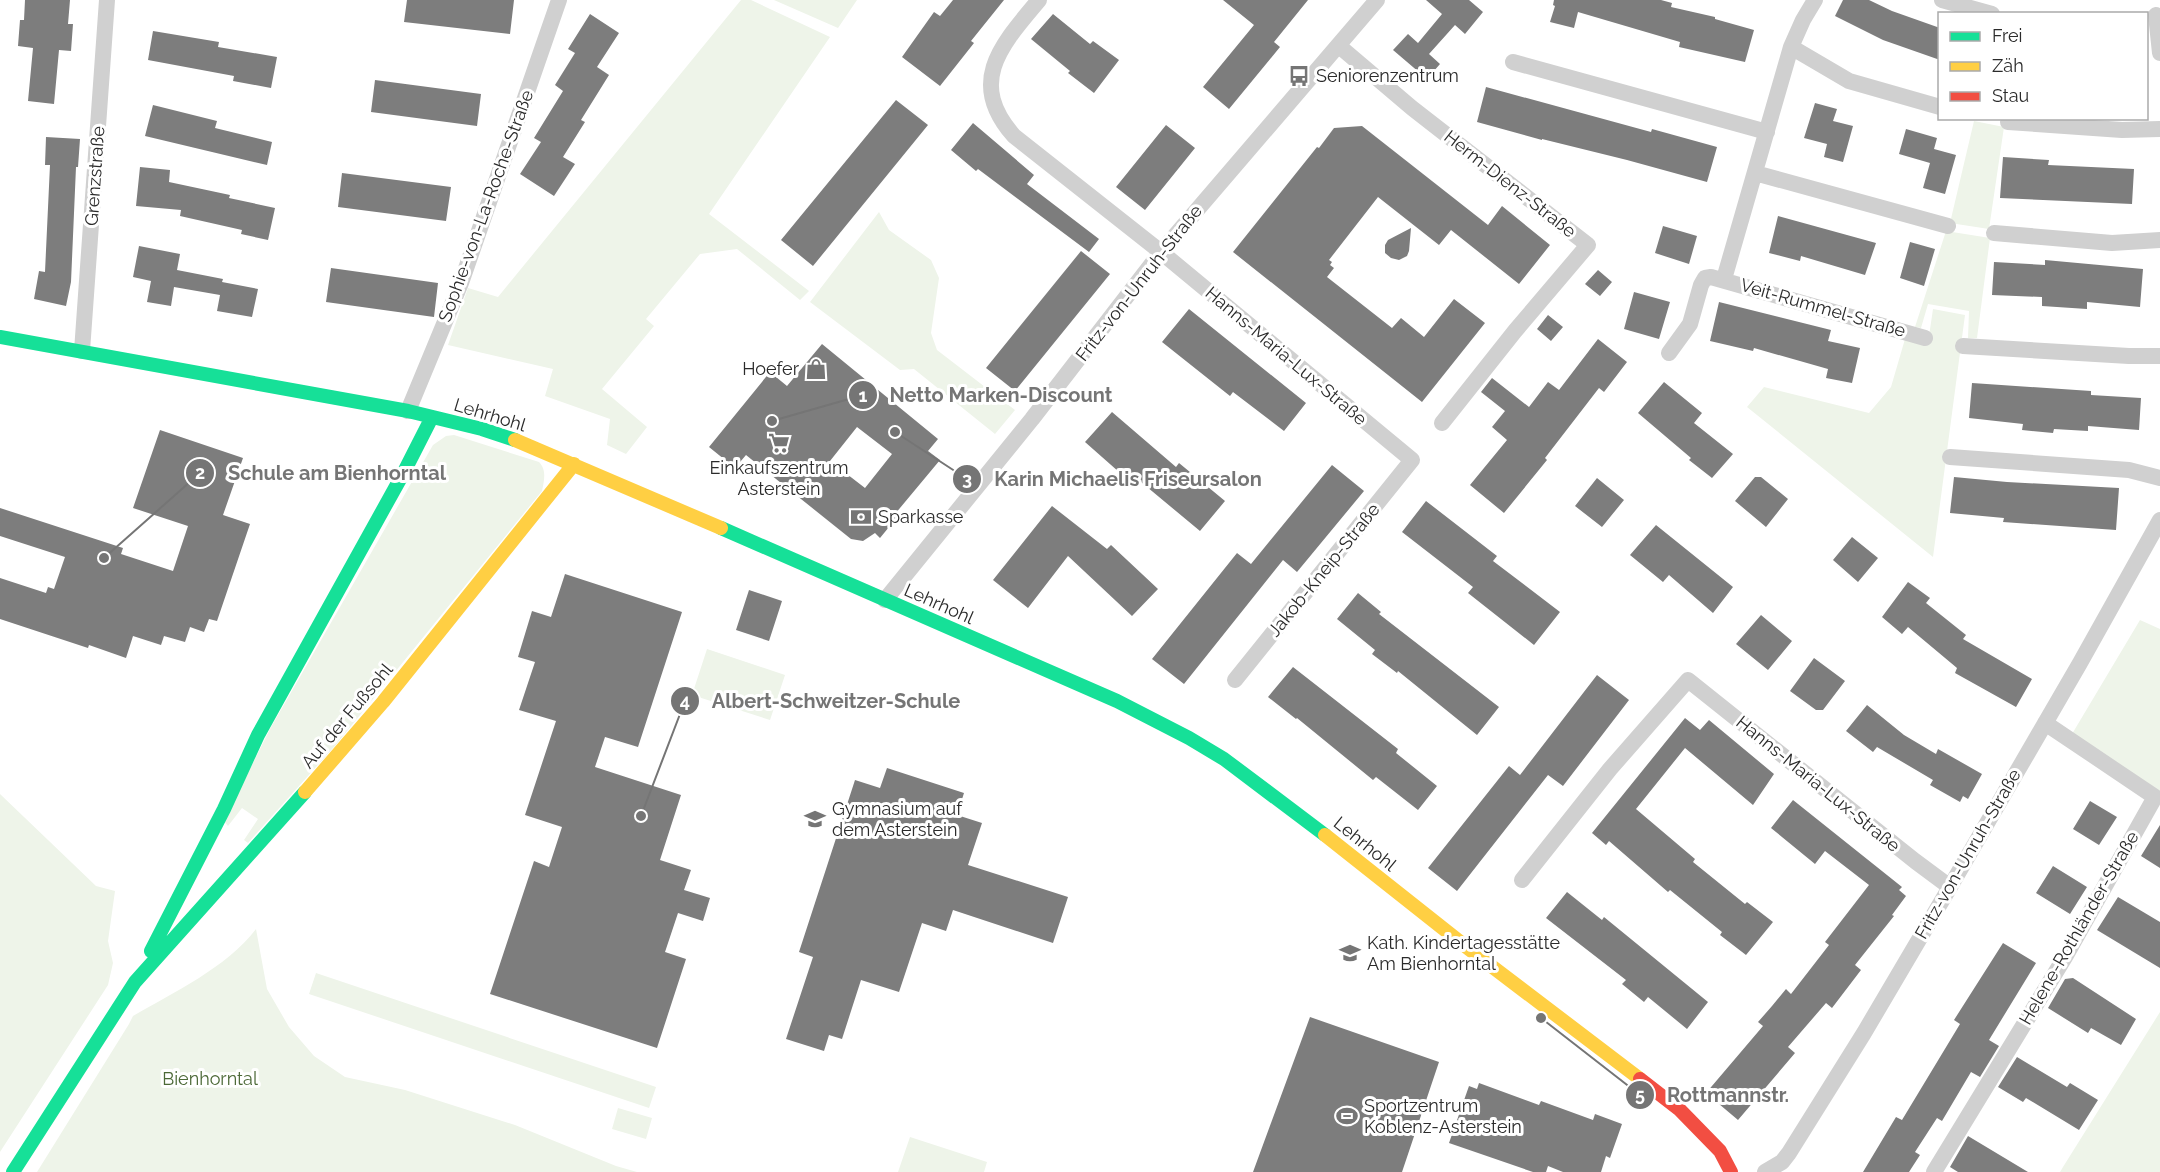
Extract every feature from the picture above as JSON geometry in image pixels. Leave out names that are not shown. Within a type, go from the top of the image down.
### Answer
[{"type":"street","name":"Grenzstraße","points":[[82,351],[107,0]]},
{"type":"street","name":"Sophie-von-La-Roche-Straße","points":[[408,411],[461,283],[560,0]]},
{"type":"street","name":"Hanns-Maria-Lux-Straße","points":[[1039,0],[1009,35],[996,60],[991,86],[995,110],[1000,120],[1014,136],[1161,252],[1412,460]]},
{"type":"street","name":"Fritz-von-Unruh-Straße","points":[[885,600],[1039,410],[1161,252],[1377,0]]},
{"type":"street","name":"Veit-Rummel-Straße","points":[[1815,0],[1791,47],[1724,279],[1925,338]]},
{"type":"street","points":[[1942,0],[1985,12]]},
{"type":"street","points":[[2154,15],[2160,53]]},
{"type":"street","name":"Herm-Dienz-Straße","points":[[1339,46],[1412,108],[1588,245],[1515,331],[1442,423]]},
{"type":"street","points":[[1791,47],[1849,81],[1938,106]]},
{"type":"street","points":[[1512,62],[1767,132]]},
{"type":"street","points":[[2008,122],[2112,130],[2160,129]]},
{"type":"street","points":[[1755,173],[1948,226]]},
{"type":"street","points":[[1994,233],[2112,243],[2160,240]]},
{"type":"street","points":[[1669,353],[1690,324],[1705,278],[1724,279]]},
{"type":"street","name":"Lehrhohl","points":[[0,337],[408,411],[511,439],[574,464],[1117,701],[1189,738],[1232,764],[1343,848],[1469,949],[1680,1110],[1720,1151],[1731,1172]]},
{"type":"street","points":[[1963,346],[2160,356]]},
{"type":"street","name":"Auf der Fußsohl","points":[[13,1172],[135,982],[224,809],[258,735],[405,472],[432,417]]},
{"type":"street","points":[[1950,457],[2129,470],[2160,478]]},
{"type":"street","name":"Jakob-Kneip-Straße","points":[[1235,680],[1412,460]]},
{"type":"street","name":"Auf der Fußsohl","points":[[135,982],[324,772],[574,464]]},
{"type":"street","name":"Fritz-von-Unruh-Straße","points":[[1765,1172],[1782,1162],[1789,1153],[1863,1033],[2160,524]]},
{"type":"street","name":"Hanns-Maria-Lux-Straße","points":[[1522,880],[1610,769],[1688,680],[1915,861],[1950,886]]},
{"type":"street","name":"Helene-Rothländer-Straße","points":[[1934,1172],[2065,957],[2156,797],[2045,723]]},
{"type":"green space","points":[[741,0],[751,0],[830,37],[709,214],[809,291],[800,300],[737,249],[700,254],[646,319],[654,326],[602,389],[647,427],[626,454],[607,445],[610,419],[545,396],[553,369],[448,345],[468,288],[498,297]]},
{"type":"green space","points":[[774,0],[857,0],[838,28]]},
{"type":"green space","points":[[1974,121],[2004,127],[1989,229],[1950,223]]},
{"type":"green space","points":[[879,212],[889,230],[931,260],[939,278],[931,333],[937,350],[1015,410],[995,434],[914,369],[900,370],[810,302]]},
{"type":"green space","points":[[1946,231],[1990,238],[1977,338],[1968,338],[1969,311],[1928,304],[1921,328],[1915,327]]},
{"type":"green space","points":[[1933,309],[1965,315],[1933,557],[1747,407],[1764,387],[1869,413],[1891,387],[1905,339],[1928,343]]},
{"type":"green space","points":[[454,435],[539,462],[544,472],[542,491],[334,747],[248,843],[244,840],[258,819],[242,808],[228,826],[224,821],[270,729],[433,445],[446,436]]},
{"type":"green space","points":[[2140,620],[2160,629],[2160,795],[2072,734]]},
{"type":"green space","points":[[707,649],[785,675],[770,720],[692,695]]},
{"type":"green space","points":[[0,794],[96,886],[115,891],[108,941],[113,963],[108,985],[0,1152]]},
{"type":"green space","name":"Bienhorntal","points":[[256,929],[267,989],[289,1027],[314,1056],[345,1077],[405,1090],[515,1125],[616,1166],[637,1172],[37,1172],[133,1016],[215,967],[230,956]]},
{"type":"green space","points":[[316,973],[656,1087],[649,1108],[309,994]]},
{"type":"green space","points":[[2160,1012],[2160,1172],[2060,1172],[2063,1167]]},
{"type":"green space","points":[[618,1108],[652,1118],[646,1139],[612,1129]]},
{"type":"green space","points":[[910,1137],[987,1162],[984,1172],[898,1172]]},
{"type":"building","points":[[25,0],[70,0],[68,24],[73,24],[71,51],[59,50],[54,104],[28,101],[33,48],[18,46],[20,20],[24,20]]},
{"type":"building","points":[[407,0],[514,0],[510,34],[404,22]]},
{"type":"building","points":[[953,0],[1004,0],[971,41],[974,43],[940,86],[902,57],[934,12],[940,16]]},
{"type":"building","points":[[1223,0],[1308,0],[1274,42],[1280,47],[1229,109],[1203,87],[1254,25]]},
{"type":"building","points":[[1426,0],[1469,0],[1483,12],[1465,34],[1455,25],[1429,54],[1440,64],[1427,79],[1393,50],[1408,34],[1418,43],[1442,14]]},
{"type":"building","points":[[1554,0],[1661,0],[1672,3],[1671,7],[1715,17],[1715,19],[1754,30],[1745,62],[1679,47],[1680,42],[1578,12],[1574,28],[1550,22],[1555,6],[1553,5]]},
{"type":"building","points":[[1843,0],[1869,0],[1938,27],[1938,59],[1883,40],[1835,16]]},
{"type":"building","points":[[590,14],[619,33],[597,67],[609,75],[581,120],[585,122],[563,157],[575,164],[554,196],[520,174],[541,142],[534,138],[563,91],[555,85],[575,53],[568,49]]},
{"type":"building","points":[[1053,14],[1090,44],[1093,41],[1119,60],[1094,93],[1031,39]]},
{"type":"building","points":[[153,31],[219,42],[218,47],[277,57],[271,88],[233,81],[234,76],[148,60]]},
{"type":"building","points":[[375,80],[481,94],[477,126],[371,112]]},
{"type":"building","points":[[1486,87],[1651,132],[1652,129],[1717,147],[1707,182],[1477,122]]},
{"type":"building","points":[[896,100],[928,125],[813,266],[781,240]]},
{"type":"building","points":[[1815,103],[1837,109],[1833,121],[1853,126],[1843,162],[1824,157],[1827,144],[1804,138]]},
{"type":"building","points":[[153,105],[217,121],[215,128],[272,142],[267,165],[145,136]]},
{"type":"building","points":[[973,123],[1034,175],[1027,184],[1099,239],[1089,252],[978,169],[976,171],[951,150]]},
{"type":"building","points":[[1166,125],[1195,148],[1145,210],[1116,187]]},
{"type":"building","points":[[1362,126],[1488,225],[1502,206],[1550,245],[1519,284],[1451,230],[1439,245],[1378,197],[1329,260],[1332,262],[1330,265],[1334,268],[1327,277],[1392,328],[1401,318],[1424,337],[1454,299],[1485,323],[1422,402],[1233,252],[1334,128]]},
{"type":"building","points":[[1906,129],[1937,138],[1934,149],[1956,155],[1945,194],[1923,188],[1930,163],[1899,154]]},
{"type":"building","points":[[46,137],[80,139],[78,167],[76,167],[71,282],[66,306],[34,299],[39,271],[45,272],[50,165],[45,165]]},
{"type":"building","points":[[2003,157],[2049,160],[2048,165],[2134,169],[2132,204],[2000,198]]},
{"type":"building","points":[[140,167],[170,170],[169,182],[230,195],[229,198],[275,208],[268,240],[241,234],[242,230],[180,216],[181,210],[136,206]]},
{"type":"building","points":[[342,173],[451,187],[446,221],[338,207]]},
{"type":"building","points":[[1778,216],[1876,243],[1865,275],[1801,256],[1800,261],[1769,253]]},
{"type":"building","points":[[1663,226],[1697,236],[1689,264],[1655,253]]},
{"type":"building","points":[[1411,228],[1407,256],[1399,260],[1385,253],[1388,240]]},
{"type":"building","points":[[1910,242],[1935,249],[1924,286],[1900,278]]},
{"type":"building","points":[[139,246],[180,254],[177,270],[258,289],[252,317],[217,311],[220,295],[174,287],[171,306],[147,302],[151,281],[133,277]]},
{"type":"building","points":[[1081,251],[1110,274],[1015,391],[986,368]]},
{"type":"building","points":[[2045,260],[2143,269],[2140,307],[2087,302],[2087,309],[2042,306],[2042,297],[1992,295],[1994,262],[2045,265]]},
{"type":"building","points":[[331,268],[438,283],[434,317],[326,302]]},
{"type":"building","points":[[1598,270],[1612,282],[1600,296],[1585,284]]},
{"type":"building","points":[[1634,292],[1670,302],[1659,339],[1624,329]]},
{"type":"building","points":[[1719,302],[1831,330],[1828,341],[1860,348],[1852,383],[1826,378],[1828,369],[1754,348],[1753,351],[1710,341]]},
{"type":"building","points":[[1189,309],[1306,403],[1284,431],[1233,392],[1230,396],[1162,342]]},
{"type":"building","points":[[1548,315],[1563,327],[1551,341],[1537,329]]},
{"type":"building","points":[[1598,339],[1627,362],[1604,392],[1599,388],[1545,458],[1547,460],[1504,513],[1470,485],[1507,440],[1492,427],[1505,411],[1481,392],[1492,378],[1529,407],[1548,382],[1559,390]]},
{"type":"building","name":"Einkaufszentrum Asterstein","points":[[822,344],[938,439],[928,451],[940,460],[895,514],[898,516],[880,538],[875,533],[863,541],[851,539],[746,455],[735,468],[709,447],[770,372],[787,386]],"holes":[[[857,427],[892,454],[865,488],[830,461]]]},
{"type":"building","points":[[1664,382],[1702,413],[1694,423],[1733,454],[1712,478],[1638,413]]},
{"type":"building","points":[[1972,383],[2091,391],[2091,395],[2141,398],[2139,430],[2088,426],[2088,431],[2054,429],[2053,433],[2022,430],[2023,424],[1969,418]]},
{"type":"building","points":[[1112,412],[1176,467],[1179,463],[1225,501],[1200,531],[1141,482],[1136,487],[1085,442]]},
{"type":"building","points":[[160,430],[243,458],[223,515],[250,524],[217,621],[209,619],[204,632],[190,627],[185,642],[164,636],[161,645],[133,636],[126,658],[0,619],[0,578],[46,593],[48,587],[54,589],[65,557],[0,536],[0,508],[123,548],[121,554],[173,571],[188,526],[133,508]]},
{"type":"building","points":[[1332,465],[1364,491],[1297,572],[1283,560],[1184,684],[1152,659],[1237,553],[1251,564]]},
{"type":"building","points":[[1755,477],[1761,477],[1788,499],[1766,527],[1735,501]]},
{"type":"building","points":[[1954,477],[2119,488],[2116,530],[2003,522],[2004,518],[1950,513]]},
{"type":"building","points":[[1597,478],[1624,500],[1602,527],[1575,506]]},
{"type":"building","points":[[1426,501],[1497,556],[1493,561],[1560,612],[1534,645],[1468,593],[1473,587],[1402,532]]},
{"type":"building","points":[[1052,506],[1107,549],[1111,545],[1158,589],[1132,616],[1068,556],[1028,608],[993,580]]},
{"type":"building","points":[[1656,525],[1733,587],[1713,613],[1669,575],[1663,582],[1630,555]]},
{"type":"building","points":[[1852,537],[1878,558],[1858,582],[1833,560]]},
{"type":"building","points":[[565,574],[682,612],[638,747],[605,737],[595,767],[681,795],[660,860],[691,870],[684,890],[710,898],[703,921],[678,913],[665,952],[686,959],[657,1048],[490,994],[534,861],[549,867],[562,827],[525,815],[556,721],[519,710],[535,662],[518,657],[532,611],[551,617]]},
{"type":"building","points":[[1908,582],[1930,598],[1926,603],[1966,635],[1963,639],[2032,679],[2016,707],[1955,673],[1957,668],[1908,627],[1902,634],[1882,617]]},
{"type":"building","points":[[749,590],[782,601],[769,641],[736,630]]},
{"type":"building","points":[[1358,593],[1381,612],[1379,614],[1499,707],[1477,735],[1398,671],[1397,673],[1372,654],[1375,650],[1337,619]]},
{"type":"building","points":[[1761,615],[1792,641],[1768,670],[1736,644]]},
{"type":"building","points":[[1814,658],[1845,681],[1823,710],[1816,710],[1790,691]]},
{"type":"building","points":[[1293,667],[1398,749],[1396,753],[1437,786],[1418,810],[1376,777],[1373,780],[1268,697]]},
{"type":"building","points":[[1597,675],[1629,700],[1563,786],[1548,775],[1457,891],[1428,868],[1509,766],[1520,775]]},
{"type":"building","points":[[1867,705],[1904,735],[1936,754],[1938,749],[1982,774],[1968,799],[1963,796],[1960,802],[1930,785],[1933,780],[1877,747],[1873,752],[1846,731]]},
{"type":"building","points":[[1685,718],[1700,730],[1709,720],[1774,774],[1753,805],[1685,748],[1636,809],[1695,859],[1693,862],[1745,904],[1747,902],[1773,922],[1746,955],[1720,935],[1722,932],[1670,890],[1668,892],[1609,841],[1606,845],[1592,833]]},
{"type":"building","points":[[887,768],[964,793],[957,815],[982,823],[968,865],[1068,897],[1053,943],[953,910],[946,931],[922,923],[899,992],[861,980],[842,1039],[829,1035],[824,1051],[786,1039],[813,957],[799,952],[855,780],[880,788]]},
{"type":"building","points":[[1793,800],[1902,887],[1899,890],[1906,896],[1892,915],[1894,916],[1855,965],[1861,970],[1832,1008],[1826,1003],[1788,1047],[1795,1053],[1738,1120],[1706,1093],[1763,1026],[1758,1022],[1786,989],[1791,994],[1829,945],[1825,942],[1869,885],[1825,851],[1815,864],[1771,828]]},
{"type":"building","points":[[2090,801],[2117,817],[2099,845],[2073,829]]},
{"type":"building","points":[[2160,825],[2160,868],[2141,856]]},
{"type":"building","points":[[2053,866],[2087,887],[2070,914],[2036,893]]},
{"type":"building","points":[[1567,892],[1602,920],[1604,917],[1708,1002],[1687,1029],[1648,997],[1644,1002],[1622,984],[1626,980],[1546,918]]},
{"type":"building","points":[[2118,897],[2160,922],[2160,968],[2097,930]]},
{"type":"building","points":[[2003,943],[2036,963],[1989,1040],[1999,1046],[1980,1077],[1971,1072],[1942,1121],[1937,1118],[1915,1152],[1920,1155],[1909,1172],[1863,1172],[1896,1117],[1902,1120],[1960,1024],[1954,1020]]},
{"type":"building","points":[[2073,978],[2136,1019],[2121,1045],[2091,1028],[2088,1033],[2048,1008],[2065,979]]},
{"type":"building","name":"Sportzentrum Koblenz-Asterstein","points":[[1310,1017],[1439,1062],[1402,1172],[1253,1172]]},
{"type":"building","points":[[2017,1057],[2067,1087],[2070,1083],[2098,1100],[2079,1130],[2026,1098],[2023,1102],[1998,1087]]},
{"type":"building","points":[[1479,1083],[1539,1105],[1541,1101],[1593,1120],[1595,1114],[1622,1124],[1610,1158],[1606,1156],[1601,1172],[1563,1172],[1548,1166],[1546,1172],[1533,1172],[1449,1143],[1469,1086],[1477,1089]]},
{"type":"building","points":[[1968,1136],[2028,1172],[1958,1172],[1950,1167]]},
{"type":"traffic: fast","points":[[0,337],[408,411],[482,429],[515,440]]},
{"type":"traffic: fast","points":[[151,951],[224,809],[258,735],[404,472],[432,417]]},
{"type":"traffic: fast","points":[[721,528],[1117,701],[1224,759],[1325,835]]},
{"type":"traffic: fast","points":[[13,1172],[135,982],[305,792]]},
{"type":"traffic: slow","points":[[515,440],[721,528]]},
{"type":"traffic: slow","points":[[305,792],[383,702],[574,464]]},
{"type":"traffic: slow","points":[[1325,835],[1469,949],[1640,1079]]},
{"type":"traffic: jam","points":[[1640,1079],[1680,1110],[1720,1151],[1731,1172]]},
{"type":"place","name":"Seniorenzentrum","points":[[1299,76]]},
{"type":"place","name":"Hoefer","points":[[816,369]]},
{"type":"place","name":"Netto Marken-Discount","points":[[772,421]]},
{"type":"place","name":"Karin Michaelis Friseursalon","points":[[895,432]]},
{"type":"place","name":"Einkaufszentrum Asterstein","points":[[779,443]]},
{"type":"place","name":"Sparkasse","points":[[861,517]]},
{"type":"place","name":"Schule am Bienhorntal","points":[[104,558]]},
{"type":"place","name":"Albert-Schweitzer-Schule","points":[[641,816]]},
{"type":"place","name":"Gymnasium auf dem Asterstein","points":[[815,819]]},
{"type":"place","name":"Kath. Kindertagesstätte Am Bienhorntal","points":[[1350,953]]},
{"type":"place","name":"Rottmannstr.","points":[[1541,1018]]},
{"type":"place","name":"Sportzentrum Koblenz-Asterstein","points":[[1347,1116]]}]
